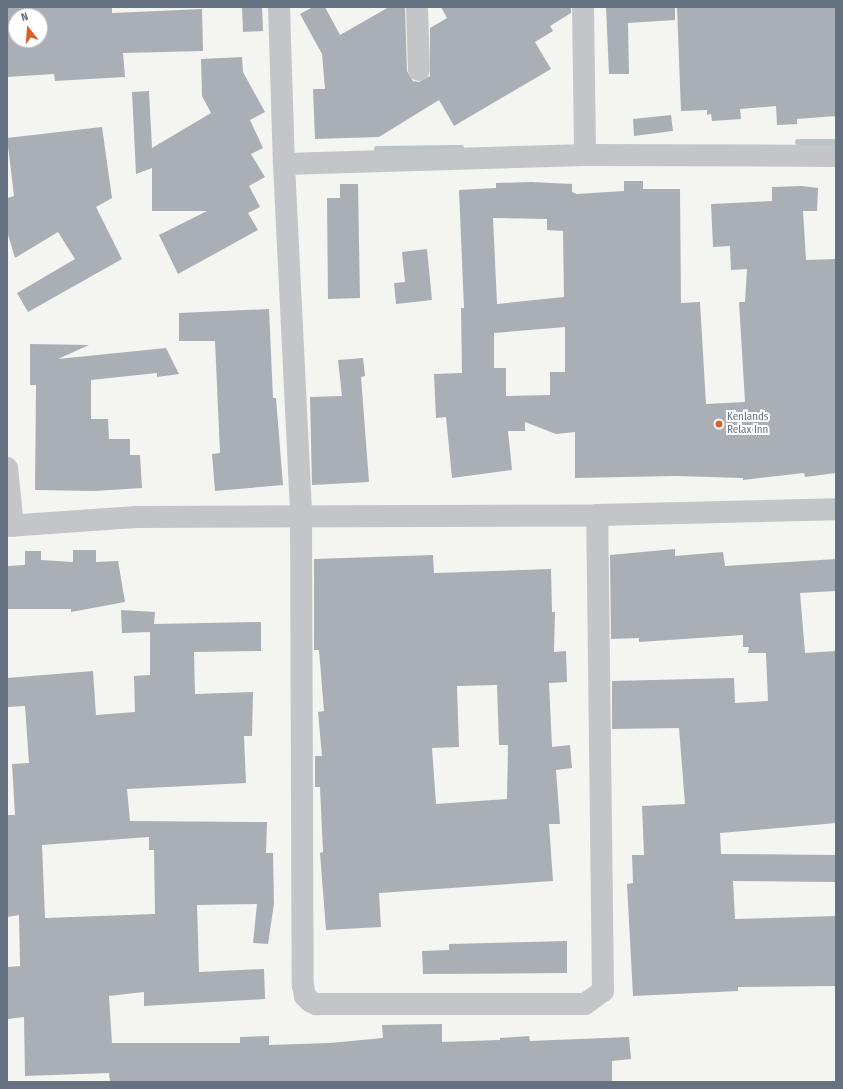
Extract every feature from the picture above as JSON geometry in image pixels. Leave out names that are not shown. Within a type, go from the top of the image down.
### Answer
[{"type":"street","points":[[279,7],[284,164],[301,516],[301,769],[305,996],[316,1004],[569,1004],[592,1001],[603,991],[597,515]]},
{"type":"street","points":[[417,7],[419,70]]},
{"type":"street","points":[[584,7],[585,155]]},
{"type":"street","points":[[284,164],[585,155],[836,156]]},
{"type":"street","points":[[7,468],[10,526],[136,517],[597,515],[836,509]]},
{"type":"building","points":[[7,7],[112,7],[112,13],[202,9],[203,51],[123,53],[125,77],[55,81],[54,74],[7,77]]},
{"type":"building","points":[[242,7],[262,7],[263,31],[243,32]]},
{"type":"building","points":[[313,7],[325,7],[340,35],[389,7],[405,7],[407,71],[413,81],[419,82],[430,76],[430,28],[447,18],[441,7],[571,7],[571,13],[550,26],[553,31],[535,42],[551,69],[454,126],[439,100],[379,137],[315,139],[313,89],[325,89],[322,54],[300,14]]},
{"type":"building","points":[[606,7],[675,7],[675,20],[628,23],[629,74],[609,74]]},
{"type":"building","points":[[677,7],[836,7],[836,116],[797,119],[797,124],[777,125],[776,106],[740,109],[741,119],[712,121],[711,114],[707,115],[707,110],[681,111]]},
{"type":"building","points":[[242,57],[243,72],[265,112],[250,120],[263,148],[251,154],[265,177],[249,186],[260,207],[248,213],[258,230],[178,274],[159,235],[207,211],[152,211],[152,168],[136,174],[132,92],[149,91],[152,148],[211,113],[202,96],[201,59]]},
{"type":"building","points":[[671,115],[673,131],[634,136],[633,119]]},
{"type":"building","points":[[102,127],[112,198],[96,207],[122,259],[28,312],[17,293],[75,259],[58,232],[15,258],[7,231],[7,198],[14,196],[7,138]]},
{"type":"building","points":[[624,181],[643,181],[643,189],[680,189],[681,303],[700,302],[706,404],[745,402],[739,302],[745,302],[747,269],[731,270],[730,246],[713,247],[711,204],[772,201],[772,187],[802,186],[818,188],[817,211],[803,211],[806,260],[836,259],[836,473],[805,477],[804,473],[743,480],[743,478],[676,476],[575,478],[575,432],[556,434],[525,422],[525,431],[508,431],[512,470],[452,478],[446,417],[436,418],[434,374],[462,373],[461,308],[464,308],[459,190],[496,188],[496,183],[531,182],[572,184],[572,192],[577,194],[624,191]],"holes":[[[493,218],[547,219],[547,230],[563,231],[564,297],[497,304]],[[565,327],[565,372],[550,372],[550,395],[506,396],[506,368],[494,368],[494,333]]]},
{"type":"building","points":[[340,184],[358,184],[360,298],[328,299],[327,198],[340,198]]},
{"type":"building","points":[[427,249],[432,300],[396,304],[394,283],[405,282],[402,252]]},
{"type":"building","points":[[269,309],[273,398],[276,398],[283,485],[215,491],[212,454],[220,453],[215,341],[179,341],[179,313]]},
{"type":"building","points":[[30,344],[89,345],[58,359],[166,348],[179,374],[157,377],[157,373],[91,380],[91,419],[108,419],[109,439],[130,439],[130,455],[140,455],[142,488],[94,491],[35,490],[36,385],[30,385]]},
{"type":"building","points":[[363,358],[365,376],[361,377],[369,482],[312,485],[310,397],[342,396],[338,360]]},
{"type":"building","points":[[675,549],[675,556],[723,552],[725,566],[836,559],[836,591],[800,593],[805,653],[836,651],[836,823],[720,833],[721,854],[836,855],[836,882],[733,881],[735,919],[836,916],[836,986],[738,987],[738,991],[633,996],[627,884],[633,883],[632,855],[644,855],[642,806],[685,804],[679,728],[612,729],[612,681],[734,678],[735,703],[768,701],[766,653],[748,653],[749,647],[743,647],[743,635],[639,642],[639,638],[611,639],[610,555]]},
{"type":"building","points":[[73,550],[96,550],[96,562],[118,561],[125,602],[71,612],[71,609],[7,609],[7,566],[25,565],[25,551],[41,551],[41,560],[73,562]]},
{"type":"building","points":[[433,555],[434,573],[551,569],[552,612],[555,612],[554,652],[566,651],[567,682],[549,683],[552,747],[570,745],[572,768],[556,770],[560,824],[549,824],[553,881],[379,893],[381,927],[326,930],[320,853],[323,852],[320,787],[315,787],[315,756],[322,756],[318,712],[324,711],[319,650],[314,650],[314,559]],"holes":[[[497,685],[499,745],[508,745],[507,799],[436,804],[432,748],[459,747],[457,686]]]},
{"type":"building","points":[[121,610],[155,612],[154,624],[261,622],[261,651],[194,652],[195,694],[253,692],[252,736],[244,736],[246,783],[127,789],[130,821],[267,822],[266,853],[273,853],[274,904],[268,944],[253,943],[257,904],[197,905],[199,972],[264,969],[265,999],[144,1006],[144,992],[109,996],[112,1043],[240,1043],[240,1037],[269,1036],[269,1045],[330,1043],[383,1038],[382,1025],[442,1024],[442,1042],[500,1040],[500,1038],[529,1036],[530,1041],[629,1037],[631,1059],[612,1061],[612,1082],[110,1082],[109,1073],[25,1076],[24,1017],[8,1019],[7,1010],[7,967],[20,966],[19,915],[7,917],[7,815],[15,815],[12,764],[29,763],[25,706],[7,707],[7,678],[93,671],[96,715],[135,712],[134,676],[150,675],[150,632],[122,633]],"holes":[[[149,837],[149,850],[154,850],[155,914],[45,918],[42,845]]]},
{"type":"building","points":[[567,941],[567,973],[423,974],[422,951],[449,950],[449,944]]},
{"type":"waterway","points":[[798,142],[836,142]]},
{"type":"waterway","points":[[377,149],[461,148]]},
{"type":"place","name":"Kenlands Relax Inn","points":[[719,424]]}]
